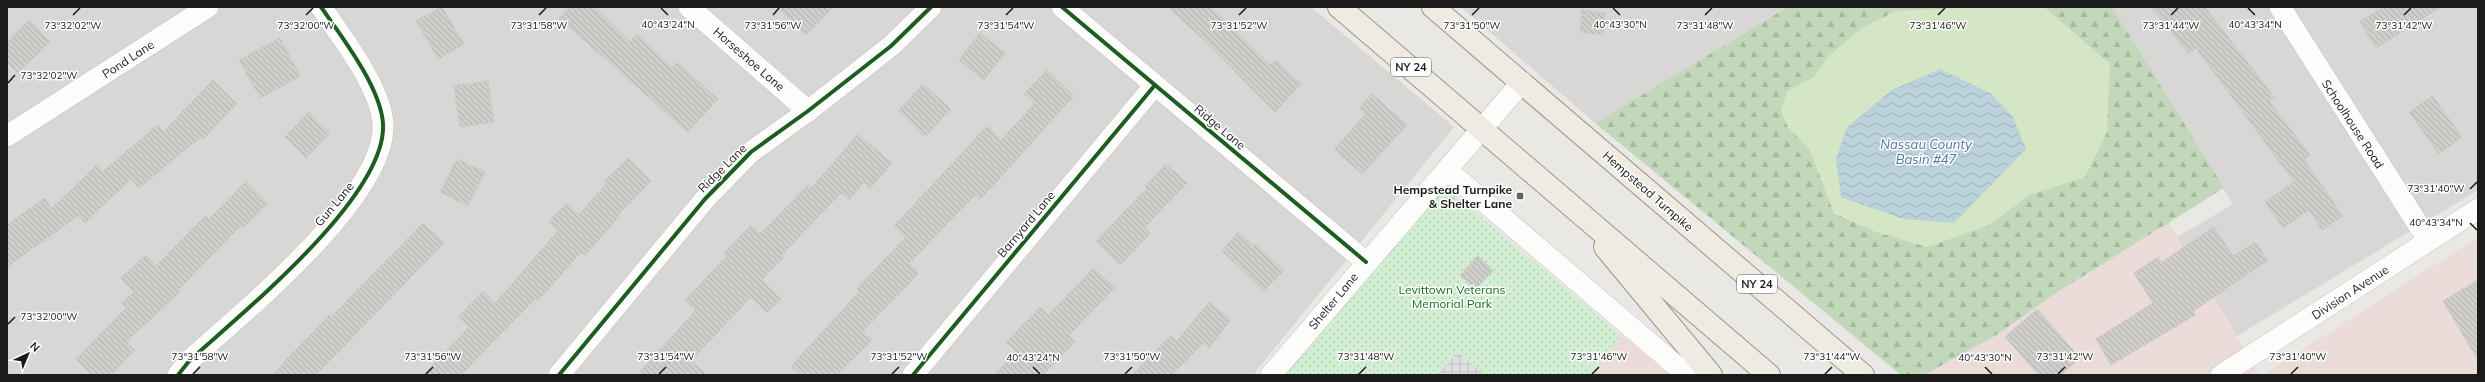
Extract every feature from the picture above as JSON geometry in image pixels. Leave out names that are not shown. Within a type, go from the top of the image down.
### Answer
[{"type":"main road","name":"NY 24","points":[[1340,7],[1483,128],[1769,375]]},
{"type":"main road","name":"Hempstead Turnpike","points":[[1433,7],[1863,375]]},
{"type":"main road","points":[[1564,199],[1711,375]]},
{"type":"street","name":"Pond Lane","points":[[7,136],[208,7]]},
{"type":"street","name":"Gun Lane","points":[[178,375],[190,360],[306,254],[364,183],[379,154],[383,124],[376,94],[321,7]]},
{"type":"street","name":"Horseshoe Lane","points":[[689,7],[808,111]]},
{"type":"street","name":"Ridge Lane","points":[[559,375],[705,199],[751,152],[808,111],[891,46],[931,7]]},
{"type":"street","name":"Ridge Lane","points":[[1062,7],[1366,262]]},
{"type":"street","name":"Schoolhouse Road","points":[[2280,7],[2428,240]]},
{"type":"street","name":"Shelter Lane","points":[[1270,375],[1522,82]]},
{"type":"street","name":"Barnyard Lane","points":[[913,375],[1155,85]]},
{"type":"street","points":[[1447,170],[1687,375]]},
{"type":"street","name":"Division Avenue","points":[[2221,375],[2478,209]]},
{"type":"shaded area","points":[[7,7],[1311,7],[1454,127],[1253,375],[7,375]]},
{"type":"shaded area","points":[[1461,7],[1788,7],[1595,123]]},
{"type":"shaded area","points":[[2112,7],[2478,7],[2478,190],[2237,336],[2181,244],[2056,293],[2168,222],[2178,237],[2233,204]]},
{"type":"shaded area","points":[[2168,222],[2260,375],[1924,375],[1998,334],[2056,293]]},
{"type":"shaded area","points":[[2478,237],[2478,375],[2263,375]]},
{"type":"shaded area","points":[[1622,336],[1628,340],[1669,375],[1591,375]]},
{"type":"shaded area","points":[[1457,352],[1483,373],[1482,375],[1438,375]]},
{"type":"green space","points":[[1788,7],[1987,7],[1896,11],[1862,28],[1829,56],[1814,77],[1787,91],[1781,111],[1788,127],[1810,150],[1834,213],[1876,232],[1927,247],[1987,226],[2031,194],[2085,177],[2107,132],[2110,64],[2044,7],[2112,7],[2224,188],[2056,293],[1998,334],[1924,375],[1901,375],[1595,123]]},
{"type":"green space","points":[[1987,7],[2044,7],[2110,64],[2108,132],[2085,177],[2031,194],[1987,226],[1927,247],[1876,232],[1834,212],[1810,150],[1788,127],[1781,111],[1787,90],[1814,77],[1829,56],[1862,28],[1896,11]]},
{"type":"green space","name":"Levittown Veterans Memorial Park","points":[[1442,184],[1622,336],[1589,375],[1283,375]]},
{"type":"water","name":"Nassau County Basin #47","points":[[1940,69],[1990,93],[2013,117],[2026,149],[1954,223],[1903,219],[1841,197],[1836,159],[1847,127],[1892,90]]},
{"type":"building","points":[[442,7],[464,44],[438,59],[416,21]]},
{"type":"building","points":[[570,7],[595,7],[630,42],[637,34],[672,67],[677,62],[718,99],[688,132],[559,18]]},
{"type":"building","points":[[777,7],[833,7],[806,35]]},
{"type":"building","points":[[1168,7],[1211,7],[1271,65],[1276,60],[1301,84],[1275,112],[1204,40]]},
{"type":"building","points":[[2151,7],[2205,7],[2274,97],[2269,101],[2310,155],[2304,160],[2343,216],[2322,230],[2309,210],[2283,228],[2265,202],[2294,182],[2196,48],[2189,54]]},
{"type":"building","points":[[2383,7],[2441,7],[2376,48],[2360,22]]},
{"type":"building","points":[[1582,10],[1605,13],[1603,35],[1580,32]]},
{"type":"building","points":[[29,20],[50,42],[18,73],[7,62],[7,42]]},
{"type":"building","points":[[980,33],[1005,53],[984,80],[959,60]]},
{"type":"building","points":[[280,38],[300,76],[260,98],[239,60]]},
{"type":"building","points":[[1047,70],[1074,96],[980,200],[975,195],[909,264],[919,273],[863,331],[872,340],[837,375],[802,375],[791,366],[860,291],[857,288],[906,237],[894,226],[987,126],[1001,140],[1034,104],[1024,94]]},
{"type":"building","points":[[213,80],[237,104],[203,139],[201,137],[139,188],[131,179],[85,223],[78,216],[7,267],[7,225],[44,198],[52,208],[97,165],[103,171],[158,125],[163,132]]},
{"type":"building","points":[[488,81],[494,122],[460,127],[454,86]]},
{"type":"building","points":[[923,84],[951,109],[925,137],[898,111]]},
{"type":"building","points":[[1372,94],[1407,125],[1362,174],[1334,149],[1366,114],[1359,108]]},
{"type":"building","points":[[2433,96],[2462,137],[2439,154],[2409,112]]},
{"type":"building","points":[[309,112],[330,133],[306,158],[285,137]]},
{"type":"building","points":[[858,134],[892,163],[870,189],[864,182],[849,200],[841,193],[782,255],[784,257],[762,280],[781,299],[767,313],[751,297],[691,361],[707,375],[637,375],[696,310],[685,300],[727,256],[724,253],[751,225],[760,234],[808,185],[811,188]]},
{"type":"building","points":[[628,158],[651,181],[619,214],[620,216],[585,255],[581,252],[539,300],[536,298],[461,375],[423,375],[469,327],[458,317],[483,291],[495,303],[558,231],[549,222],[566,203],[579,215],[606,184],[604,182]]},
{"type":"building","points":[[457,159],[485,172],[468,206],[440,192]]},
{"type":"building","points":[[1166,164],[1187,183],[1145,227],[1151,233],[1120,265],[1096,241],[1147,188],[1145,186]]},
{"type":"building","points":[[246,181],[268,203],[244,227],[242,225],[178,290],[180,292],[126,342],[135,350],[111,375],[92,375],[76,359],[126,308],[122,303],[134,292],[121,278],[146,255],[156,266],[205,216],[209,219]]},
{"type":"building","points":[[423,223],[444,243],[316,375],[272,375],[329,315],[331,317]]},
{"type":"building","points":[[2214,227],[2233,256],[2255,242],[2268,260],[2193,311],[2195,315],[2111,365],[2096,339],[2153,303],[2134,273],[2158,257],[2162,262]]},
{"type":"building","points":[[1238,232],[1254,246],[1256,244],[1284,270],[1264,291],[1222,251]]},
{"type":"building","points":[[1478,256],[1493,271],[1475,289],[1460,275]]},
{"type":"building","points":[[1094,268],[1115,288],[1069,335],[1075,342],[1043,375],[994,375],[1016,352],[1006,342],[1040,307],[1048,315]]},
{"type":"building","points":[[2478,280],[2478,360],[2443,301]]},
{"type":"building","points":[[1209,302],[1231,320],[1209,348],[1203,343],[1172,375],[1132,375],[1171,335],[1177,341]]},
{"type":"building","points":[[2037,309],[2080,358],[2061,375],[2039,375],[2005,337]]},
{"type":"cycle path","points":[[178,375],[190,360],[275,284],[308,251],[337,218],[362,185],[378,153],[383,124],[381,110],[368,79],[359,63],[321,7]]},
{"type":"cycle path","points":[[559,375],[705,199],[751,152],[808,111],[891,46],[931,7]]},
{"type":"cycle path","points":[[1062,7],[1366,262]]},
{"type":"cycle path","points":[[913,375],[1155,85]]},
{"type":"place","name":"Hempstead Turnpike & Shelter Lane","points":[[1520,196]]}]
